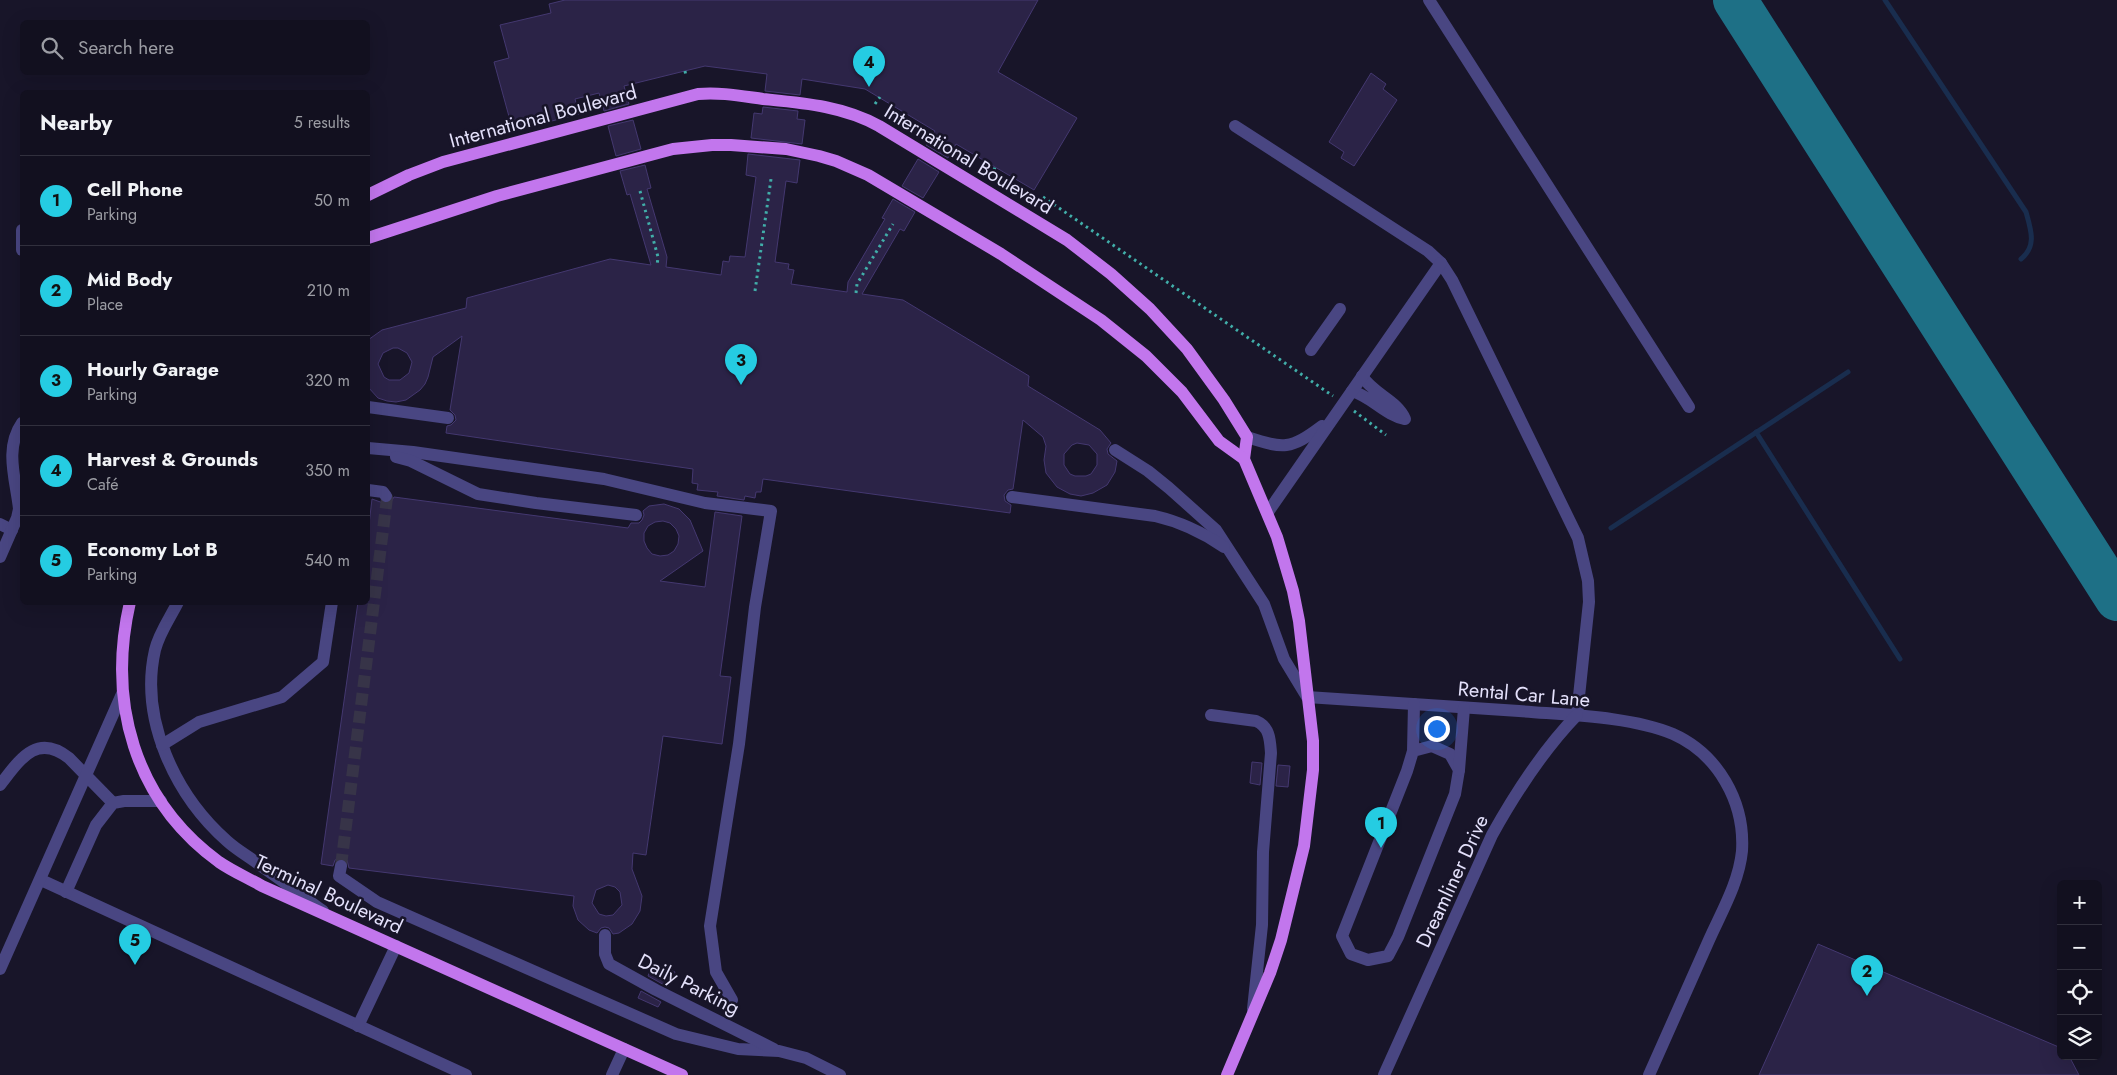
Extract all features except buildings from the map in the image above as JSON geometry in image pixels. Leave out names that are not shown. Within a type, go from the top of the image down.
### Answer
[{"type":"main road","name":"International Boulevard","points":[[370,195],[409,175],[443,162],[698,94],[719,93],[808,104],[846,111],[873,123],[1086,253],[1133,292],[1170,330],[1204,372],[1247,436]]},
{"type":"main road","points":[[370,237],[497,196],[674,150],[712,145],[780,149],[836,161],[868,174],[1001,254],[1101,320],[1146,356],[1182,392],[1219,441],[1244,459],[1268,512],[1293,591],[1299,621],[1313,741],[1313,770],[1304,846],[1281,940],[1270,973],[1227,1075]]},
{"type":"main road","points":[[1244,459],[1247,436]]},
{"type":"main road","name":"Terminal Boulevard","points":[[128,606],[121,664],[122,694],[136,753],[160,801],[181,828],[219,862],[262,886],[682,1075]]},
{"type":"street","points":[[1429,0],[1689,407]]},
{"type":"street","points":[[1236,126],[1428,251],[1440,263],[1460,293],[1578,538],[1588,580],[1589,602],[1577,716]]},
{"type":"street","points":[[1268,512],[1440,263]]},
{"type":"street","points":[[1311,350],[1340,310]]},
{"type":"street","points":[[1352,391],[1364,395],[1394,416],[1405,419],[1401,409],[1370,387],[1362,376]]},
{"type":"street","points":[[370,407],[448,418]]},
{"type":"street","points":[[1247,436],[1273,446],[1294,444],[1332,419]]},
{"type":"street","points":[[0,557],[19,509],[12,452],[20,427]]},
{"type":"street","points":[[370,450],[413,452],[604,479],[705,503],[771,511],[755,607],[739,744],[710,926],[716,972],[732,1000]]},
{"type":"street","points":[[370,450],[411,460],[478,494],[536,504],[636,515]]},
{"type":"street","points":[[1115,450],[1148,471],[1190,505],[1216,530],[1264,604],[1284,659],[1307,697]]},
{"type":"street","points":[[370,490],[383,492],[386,496]]},
{"type":"street","points":[[1012,497],[1155,516],[1175,521],[1208,536],[1228,550]]},
{"type":"street","points":[[0,524],[12,530]]},
{"type":"street","points":[[176,605],[158,640],[153,665],[154,712],[162,745],[171,770],[181,787],[214,828],[237,850],[332,917]]},
{"type":"street","points":[[162,745],[199,722],[282,697],[323,662],[332,605]]},
{"type":"street","points":[[0,969],[122,694]]},
{"type":"street","name":"Rental Car Lane","points":[[1307,697],[1577,716],[1631,723],[1658,728],[1675,735],[1706,756],[1721,774],[1732,792],[1739,812],[1742,832],[1738,872],[1649,1075]]},
{"type":"street","points":[[1414,704],[1413,751],[1407,771],[1342,936],[1351,954],[1368,960],[1388,956],[1398,937],[1454,794],[1459,770],[1464,708]]},
{"type":"street","points":[[1211,715],[1263,724],[1268,732],[1270,741],[1271,753],[1263,852],[1262,925],[1253,1014]]},
{"type":"street","name":"Dreamliner Drive","points":[[1384,1075],[1492,835],[1513,799],[1547,750],[1577,716]]},
{"type":"street","points":[[1413,751],[1432,746],[1450,754],[1459,770]]},
{"type":"street","points":[[0,785],[25,754],[39,748],[49,748],[63,754],[112,803]]},
{"type":"street","points":[[66,892],[96,825],[112,803],[160,801]]},
{"type":"street","points":[[340,866],[339,876],[377,902],[676,1034],[738,1049],[779,1051],[806,1058],[840,1075]]},
{"type":"street","points":[[41,880],[466,1075]]},
{"type":"street","name":"Daily Parking","points":[[605,935],[606,954],[609,964],[656,990],[779,1051]]},
{"type":"street","points":[[358,1026],[396,946]]},
{"type":"street","points":[[612,1075],[624,1049]]},
{"type":"path","points":[[685,71],[686,76]]},
{"type":"path","points":[[876,104],[880,97]]},
{"type":"path","points":[[755,291],[771,179]]},
{"type":"path","points":[[640,191],[658,257],[657,266]]},
{"type":"path","points":[[1043,197],[1343,403],[1386,435]]},
{"type":"path","points":[[856,293],[857,284],[893,224]]},
{"type":"waterway","points":[[1885,0],[2026,212],[2031,231],[2031,243],[2026,254],[2021,259]]},
{"type":"waterway","points":[[1611,528],[1848,372]]},
{"type":"waterway","points":[[1756,432],[1900,659]]},
{"type":"taxiway","points":[[1735,0],[2117,599]]},
{"type":"tunnel","points":[[341,866],[386,496]]},
{"type":"place","name":"Harvest & Grounds","points":[[869,87]]},
{"type":"place","name":"Hourly Garage","points":[[741,385]]},
{"type":"place","name":"Cell Phone","points":[[1381,848]]},
{"type":"place","name":"Economy Lot B","points":[[135,965]]},
{"type":"place","name":"Mid Body","points":[[1867,996]]}]
